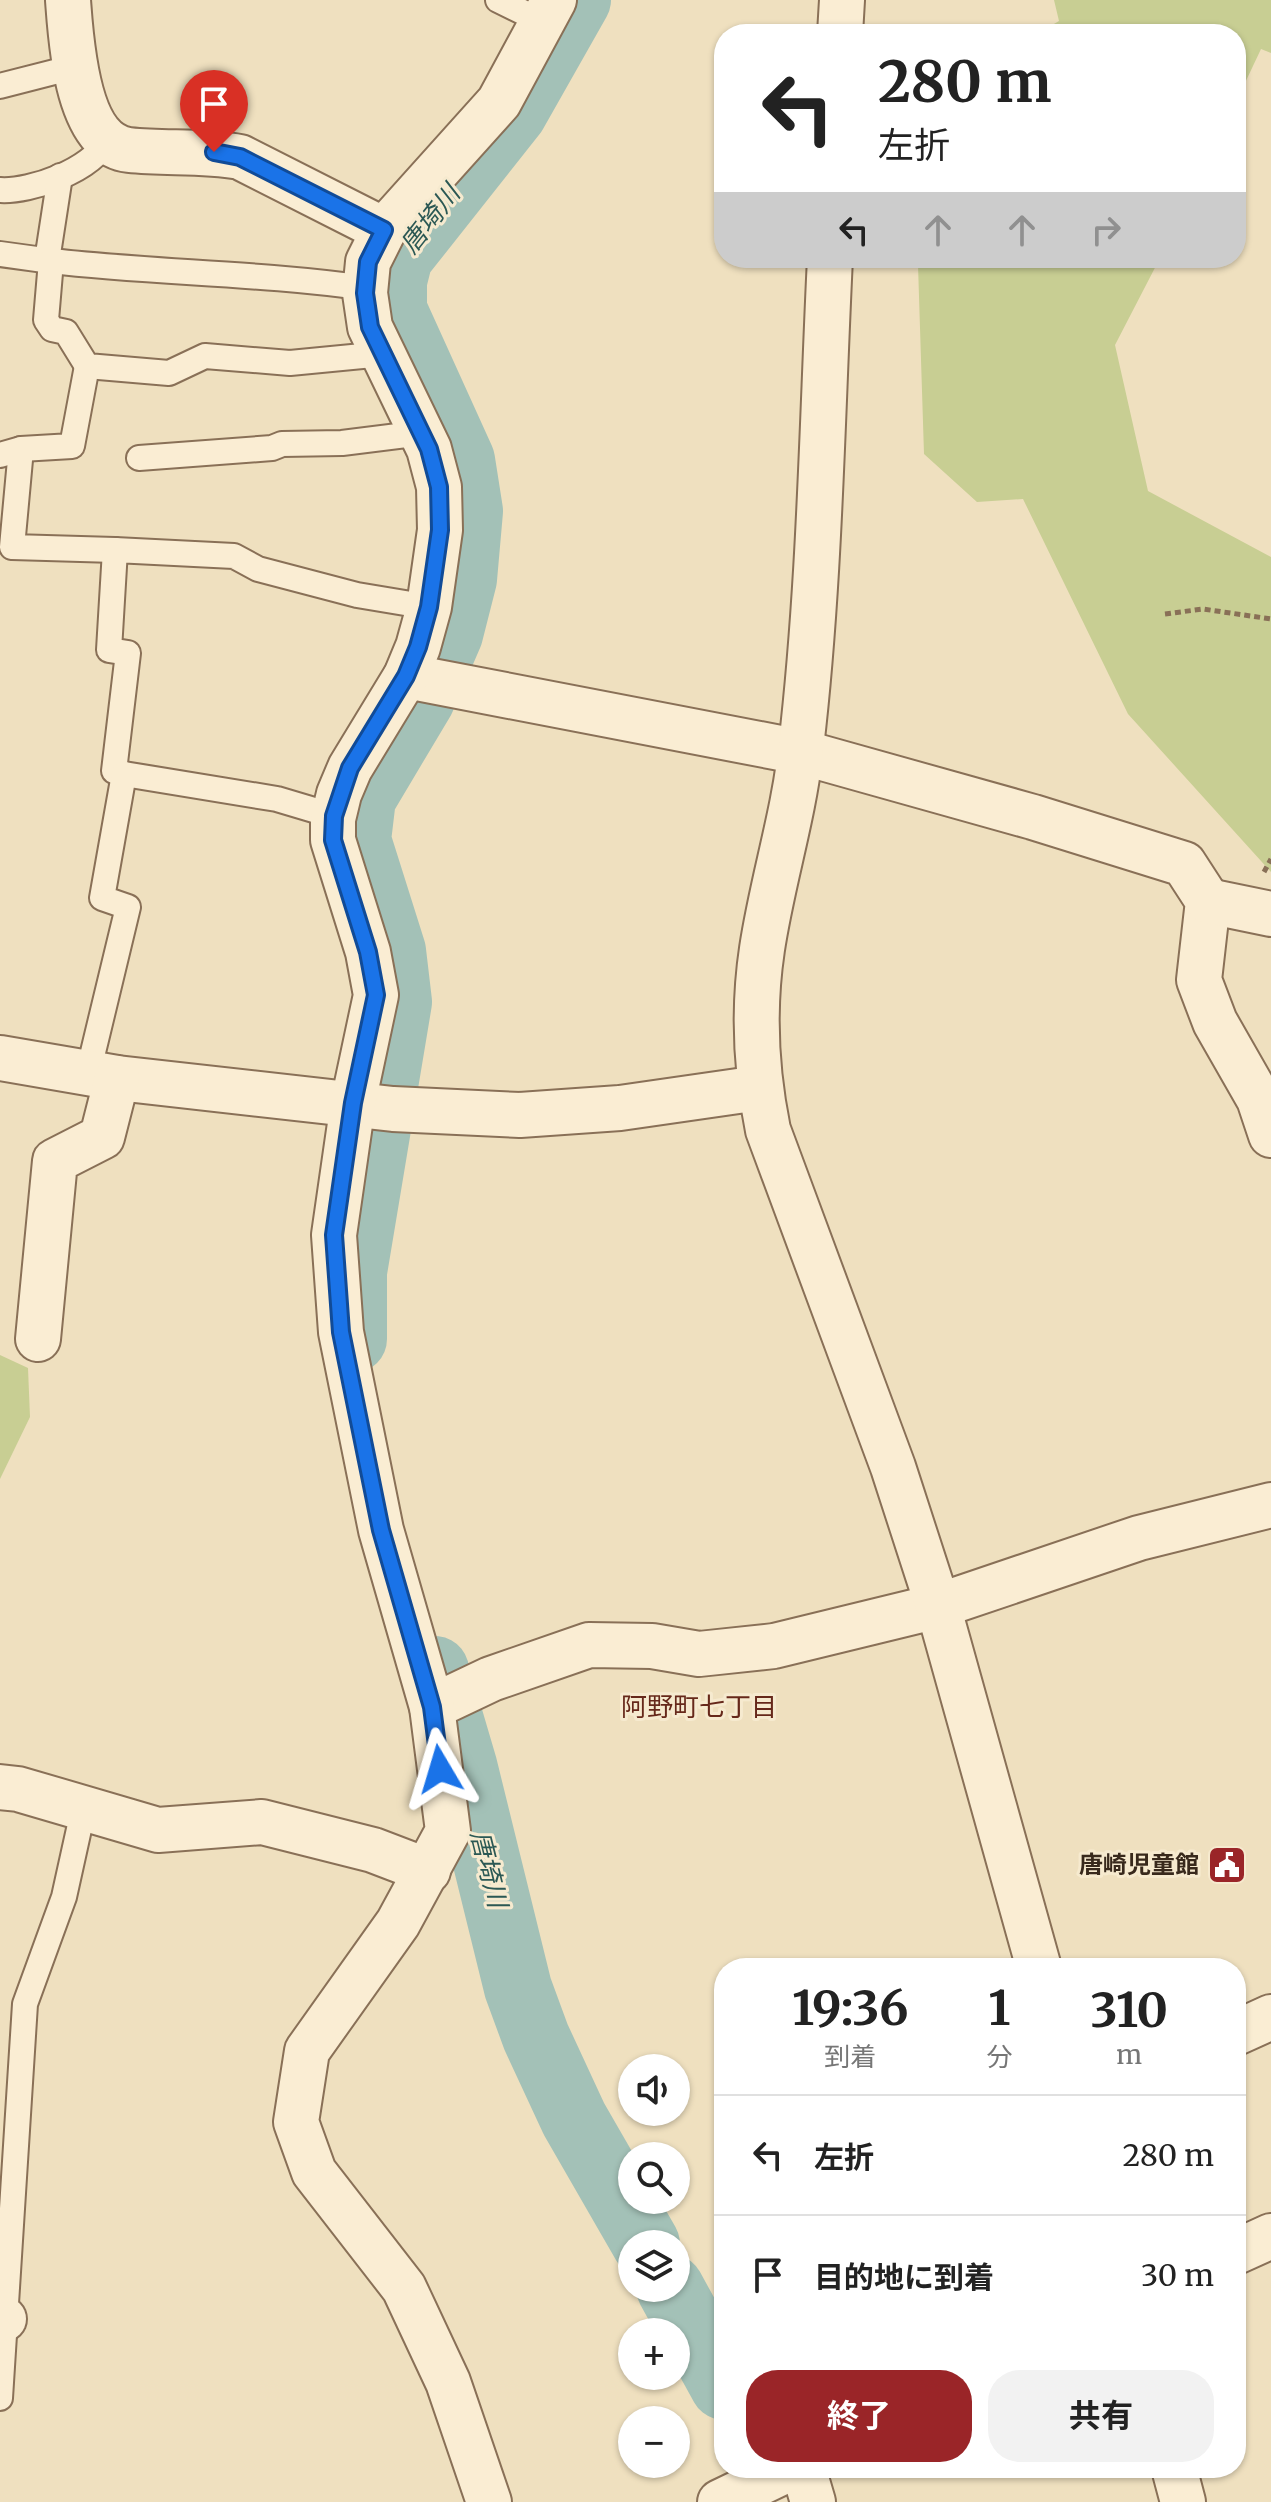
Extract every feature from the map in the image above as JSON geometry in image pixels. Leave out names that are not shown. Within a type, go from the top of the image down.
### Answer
[{"type":"street","points":[[68,0],[74,67],[95,127],[106,141],[125,150],[214,152],[240,157],[384,230]]},
{"type":"street","points":[[841,24],[842,0]]},
{"type":"street","points":[[489,2502],[448,2382],[404,2288],[314,2172],[296,2122],[307,2051],[398,1923],[448,1831],[434,1706],[381,1530],[341,1332],[334,1235],[371,1106],[376,995],[368,952],[333,840],[334,816],[350,768],[408,676],[429,607],[440,530],[439,487],[422,433],[370,327],[366,288],[368,262],[384,230],[499,102],[548,11]]},
{"type":"street","points":[[830,268],[811,657],[801,752],[761,951],[757,1019],[759,1088],[768,1130],[893,1467],[938,1606],[1036,1958]]},
{"type":"street","points":[[408,676],[801,752],[1033,817],[1184,864],[1208,901],[1199,980],[1215,1022],[1259,1099],[1271,1135]]},
{"type":"street","points":[[1208,901],[1271,914]]},
{"type":"street","points":[[0,1058],[103,1076],[371,1106],[520,1115],[620,1108],[759,1088]]},
{"type":"street","points":[[38,1339],[55,1161],[102,1137],[103,1076]]},
{"type":"street","points":[[434,1706],[491,1679],[589,1645],[652,1646],[699,1654],[774,1646],[938,1606],[1139,1538],[1271,1505]]},
{"type":"street","points":[[0,1787],[18,1789],[83,1811],[158,1830],[262,1822],[373,1850],[428,1871]]},
{"type":"street","points":[[1246,2028],[1271,2017]]},
{"type":"street","points":[[1246,2247],[1271,2236]]},
{"type":"street","points":[[721,2502],[772,2478]]},
{"type":"street","points":[[799,2478],[813,2502]]},
{"type":"street","points":[[1177,2478],[1183,2502]]},
{"type":"lane","points":[[498,0],[548,11]]},
{"type":"lane","points":[[0,86],[74,67]]},
{"type":"lane","points":[[0,190],[22,192],[60,176],[101,152],[106,141]]},
{"type":"lane","points":[[60,176],[48,254],[51,261],[46,320],[52,329],[66,332],[87,366],[72,446],[11,452],[12,547],[234,556],[258,569],[357,595],[429,607]]},
{"type":"lane","points":[[0,254],[120,268],[289,277],[366,288]]},
{"type":"lane","points":[[87,366],[169,373],[205,356],[290,363],[383,354]]},
{"type":"lane","points":[[139,458],[282,444],[342,443],[422,433]]},
{"type":"lane","points":[[115,550],[109,650],[128,653],[114,771],[277,799],[334,816]]},
{"type":"lane","points":[[103,1076],[128,907],[102,898],[124,774]]},
{"type":"lane","points":[[0,2398],[2,2319],[25,2004],[64,1897],[83,1811]]},
{"type":"path","points":[[1165,614],[1203,609],[1271,619]]},
{"type":"green space","points":[[1054,0],[1271,0],[1271,53],[1261,49],[1246,81],[1246,24],[1054,24],[1059,21]]},
{"type":"green space","points":[[918,268],[1155,268],[1115,345],[1148,491],[1271,557],[1271,872],[1128,714],[1023,499],[977,502],[924,454]]},
{"type":"green space","points":[[0,1355],[28,1368],[30,1417],[0,1479]]},
{"type":"waterway","name":"唐埼川","points":[[353,1339],[353,1272],[398,1002],[392,951],[357,840],[362,798],[421,699],[449,634],[463,579],[469,511],[461,460],[393,310],[393,281],[399,257],[513,113],[577,0]]},
{"type":"waterway","name":"唐埼川","points":[[435,1670],[463,1765],[518,1988],[536,2037],[574,2119],[638,2230]]},
{"type":"waterway","name":"唐埼川","points":[[678,2302],[714,2368]]},
{"type":"place","name":"唐崎児童館","points":[[1227,1865]]},
{"type":"district","name":"阿野町七丁目","points":[[699,1707]]},
{"type":"route","points":[[214,152],[240,157],[384,230],[368,262],[365,293],[370,327],[429,449],[439,487],[440,530],[429,607],[418,647],[406,676],[350,768],[333,819],[333,840],[368,952],[376,995],[353,1103],[334,1235],[341,1332],[381,1530],[432,1707],[440,1769]]}]
